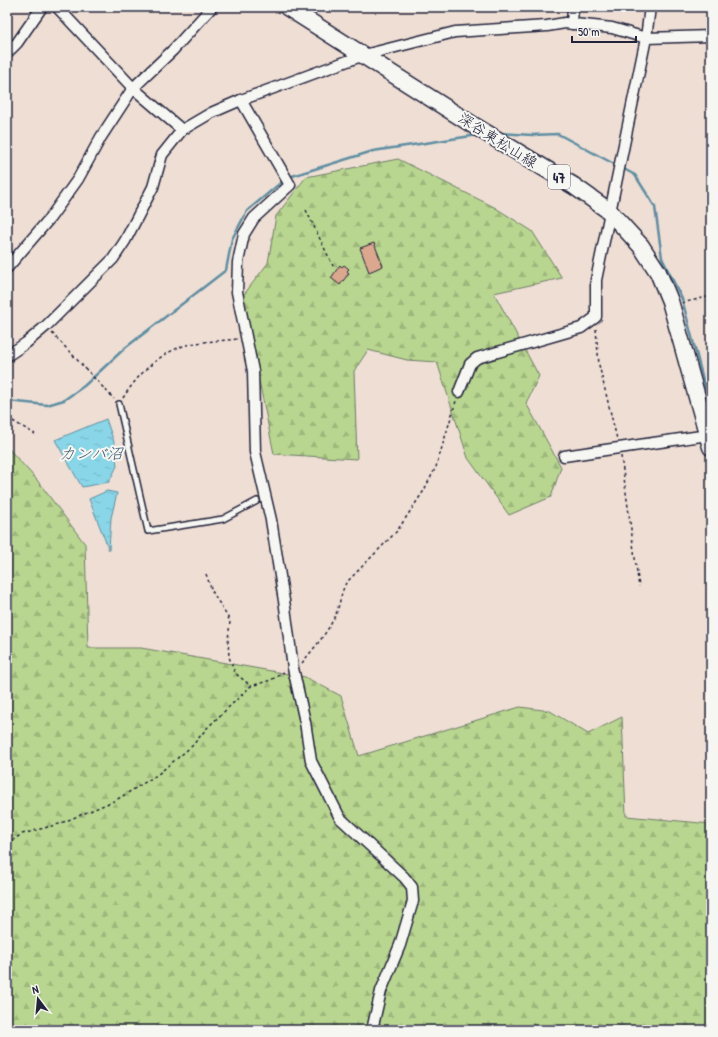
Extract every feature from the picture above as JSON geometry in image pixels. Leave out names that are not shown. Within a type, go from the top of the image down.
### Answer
[{"type":"main road","name":"深谷東松山線","points":[[287,7],[473,125],[574,186],[609,211],[641,246],[658,272],[671,306],[709,441]]},
{"type":"street","points":[[7,53],[17,43],[42,7]]},
{"type":"street","points":[[57,7],[133,88],[182,130]]},
{"type":"street","points":[[7,268],[50,218],[78,179],[101,137],[133,88],[173,50],[212,7]]},
{"type":"street","points":[[572,24],[573,7]]},
{"type":"street","points":[[458,392],[470,364],[477,358],[581,328],[596,317],[596,280],[609,211],[646,38],[650,7]]},
{"type":"street","points":[[7,356],[26,343],[46,326],[112,259],[121,247],[153,187],[162,155],[182,130],[211,113],[241,100],[364,55],[455,32],[572,24],[612,28],[646,38],[711,36]]},
{"type":"street","points":[[241,100],[290,185],[254,218],[244,234],[238,262],[237,292],[252,370],[255,452],[271,520],[293,668],[305,722],[311,761],[340,818],[404,877],[412,887],[413,901],[409,917],[381,991],[372,1030]]},
{"type":"street","points":[[564,456],[709,441]]},
{"type":"lane","points":[[119,404],[148,531],[223,519],[257,501]]},
{"type":"path","points":[[306,210],[333,266]]},
{"type":"path","points":[[671,306],[711,296]]},
{"type":"path","points":[[46,326],[119,404],[130,386],[161,356],[190,344],[245,338]]},
{"type":"path","points":[[7,844],[22,834],[59,824],[116,800],[157,775],[192,746],[207,728],[251,686],[271,680],[301,665],[311,654],[334,618],[341,593],[346,583],[397,531],[423,492],[436,467],[458,392]]},
{"type":"path","points":[[7,420],[11,420],[35,434]]},
{"type":"path","points":[[206,574],[212,590],[230,621],[228,641],[229,657],[235,673],[251,686]]},
{"type":"green space","points":[[398,159],[494,207],[532,231],[562,278],[494,293],[539,376],[526,403],[561,467],[551,497],[509,515],[468,458],[437,362],[407,360],[368,350],[354,371],[357,459],[274,454],[242,297],[268,263],[276,216],[306,177]]},
{"type":"green space","points":[[7,447],[37,480],[85,544],[88,648],[141,648],[305,677],[341,696],[359,756],[520,707],[550,711],[588,734],[622,717],[626,816],[711,824],[711,1030],[7,1030]]},
{"type":"water","name":"カンバ沼","points":[[106,419],[114,442],[117,466],[109,482],[82,487],[55,440]]},
{"type":"water","points":[[107,491],[117,493],[111,518],[109,550],[89,499]]},
{"type":"building","points":[[374,243],[383,266],[369,272],[360,248]]},
{"type":"building","points":[[340,265],[342,267],[344,265],[349,269],[347,271],[349,273],[340,285],[331,278]]},
{"type":"waterway","points":[[499,133],[532,135],[558,134],[616,165]]},
{"type":"waterway","points":[[289,177],[373,151],[478,135]]},
{"type":"waterway","points":[[622,168],[635,175],[655,207],[662,258],[682,299],[711,410]]},
{"type":"waterway","points":[[7,401],[47,405],[64,400],[84,386],[125,348],[226,270],[232,239],[247,211],[284,180]]}]
